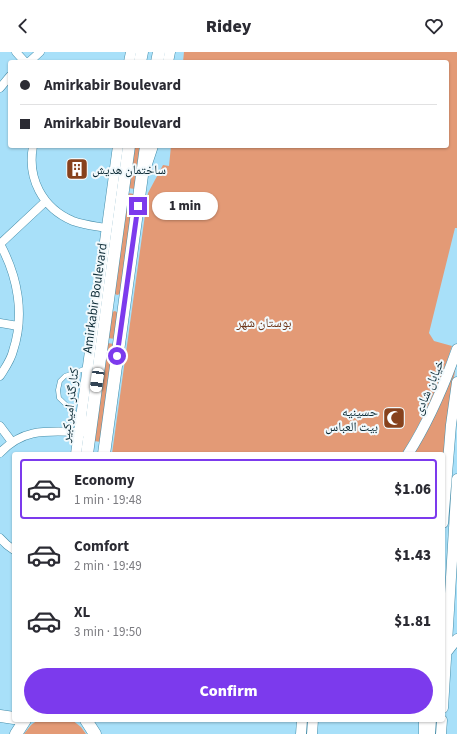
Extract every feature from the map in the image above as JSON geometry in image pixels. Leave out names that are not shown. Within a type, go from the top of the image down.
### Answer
[{"type":"main road","name":"Amirkabir Boulevard","points":[[87,452],[86,420],[108,302],[129,148]]},
{"type":"main road","points":[[104,452],[146,148]]},
{"type":"main road","points":[[108,302],[124,304]]},
{"type":"main road","points":[[79,432],[86,420]]},
{"type":"main road","points":[[0,716],[12,718]]},
{"type":"main road","points":[[16,734],[24,722]]},
{"type":"street","points":[[16,52],[23,60]]},
{"type":"street","points":[[31,60],[40,52]]},
{"type":"street","points":[[0,88],[8,78]]},
{"type":"street","points":[[33,148],[31,158],[35,180],[46,201],[58,212],[73,221],[106,228]]},
{"type":"street","name":"کنارگذر امیرکبیر","points":[[86,420],[87,368],[118,148]]},
{"type":"street","points":[[142,177],[153,148]]},
{"type":"street","points":[[0,376],[13,352],[20,312],[14,277],[0,244],[46,201]]},
{"type":"street","points":[[0,323],[18,326]]},
{"type":"street","name":"خیابان شادی","points":[[409,452],[439,397],[457,349]]},
{"type":"street","points":[[445,469],[457,382]]},
{"type":"street","points":[[0,426],[12,442]]},
{"type":"street","points":[[0,453],[12,442],[26,435],[42,431],[79,432]]},
{"type":"street","name":"کنارگذر امیرکبیر","points":[[76,452],[79,432]]},
{"type":"street","points":[[445,667],[446,653],[453,626],[448,550],[457,479]]},
{"type":"street","points":[[1,540],[12,548]]},
{"type":"street","points":[[446,653],[457,639]]},
{"type":"street","points":[[301,734],[302,722]]},
{"type":"street","points":[[312,734],[313,722]]},
{"type":"street","points":[[423,734],[424,722]]},
{"type":"street","points":[[430,734],[431,722]]},
{"type":"street","points":[[441,734],[442,722]]},
{"type":"lane","points":[[86,420],[59,398],[58,390],[60,382],[65,376],[87,368]]},
{"type":"green space","name":"بوستان شهر","points":[[184,52],[457,52],[457,228],[455,228],[429,333],[434,341],[452,346],[430,402],[403,452],[112,452],[148,193],[163,165],[169,166],[171,148],[449,148],[449,60],[183,60]]},
{"type":"green space","points":[[134,148],[141,148],[135,189],[128,188]]},
{"type":"green space","points":[[128,193],[134,194],[120,294],[117,295],[114,293]]},
{"type":"green space","points":[[115,311],[118,313],[115,339],[108,338],[112,312]]},
{"type":"green space","points":[[107,343],[114,344],[101,442],[94,441]]},
{"type":"green space","points":[[457,360],[452,388],[445,462],[445,452],[413,452]]},
{"type":"green space","points":[[35,722],[75,722],[81,727],[86,734],[24,734]]},
{"type":"place","name":"ساختمان هدیش","points":[[77,169]]},
{"type":"place","name":"حسینیه بیت العباس","points":[[394,418]]},
{"type":"route","points":[[117,356],[138,206]]}]
